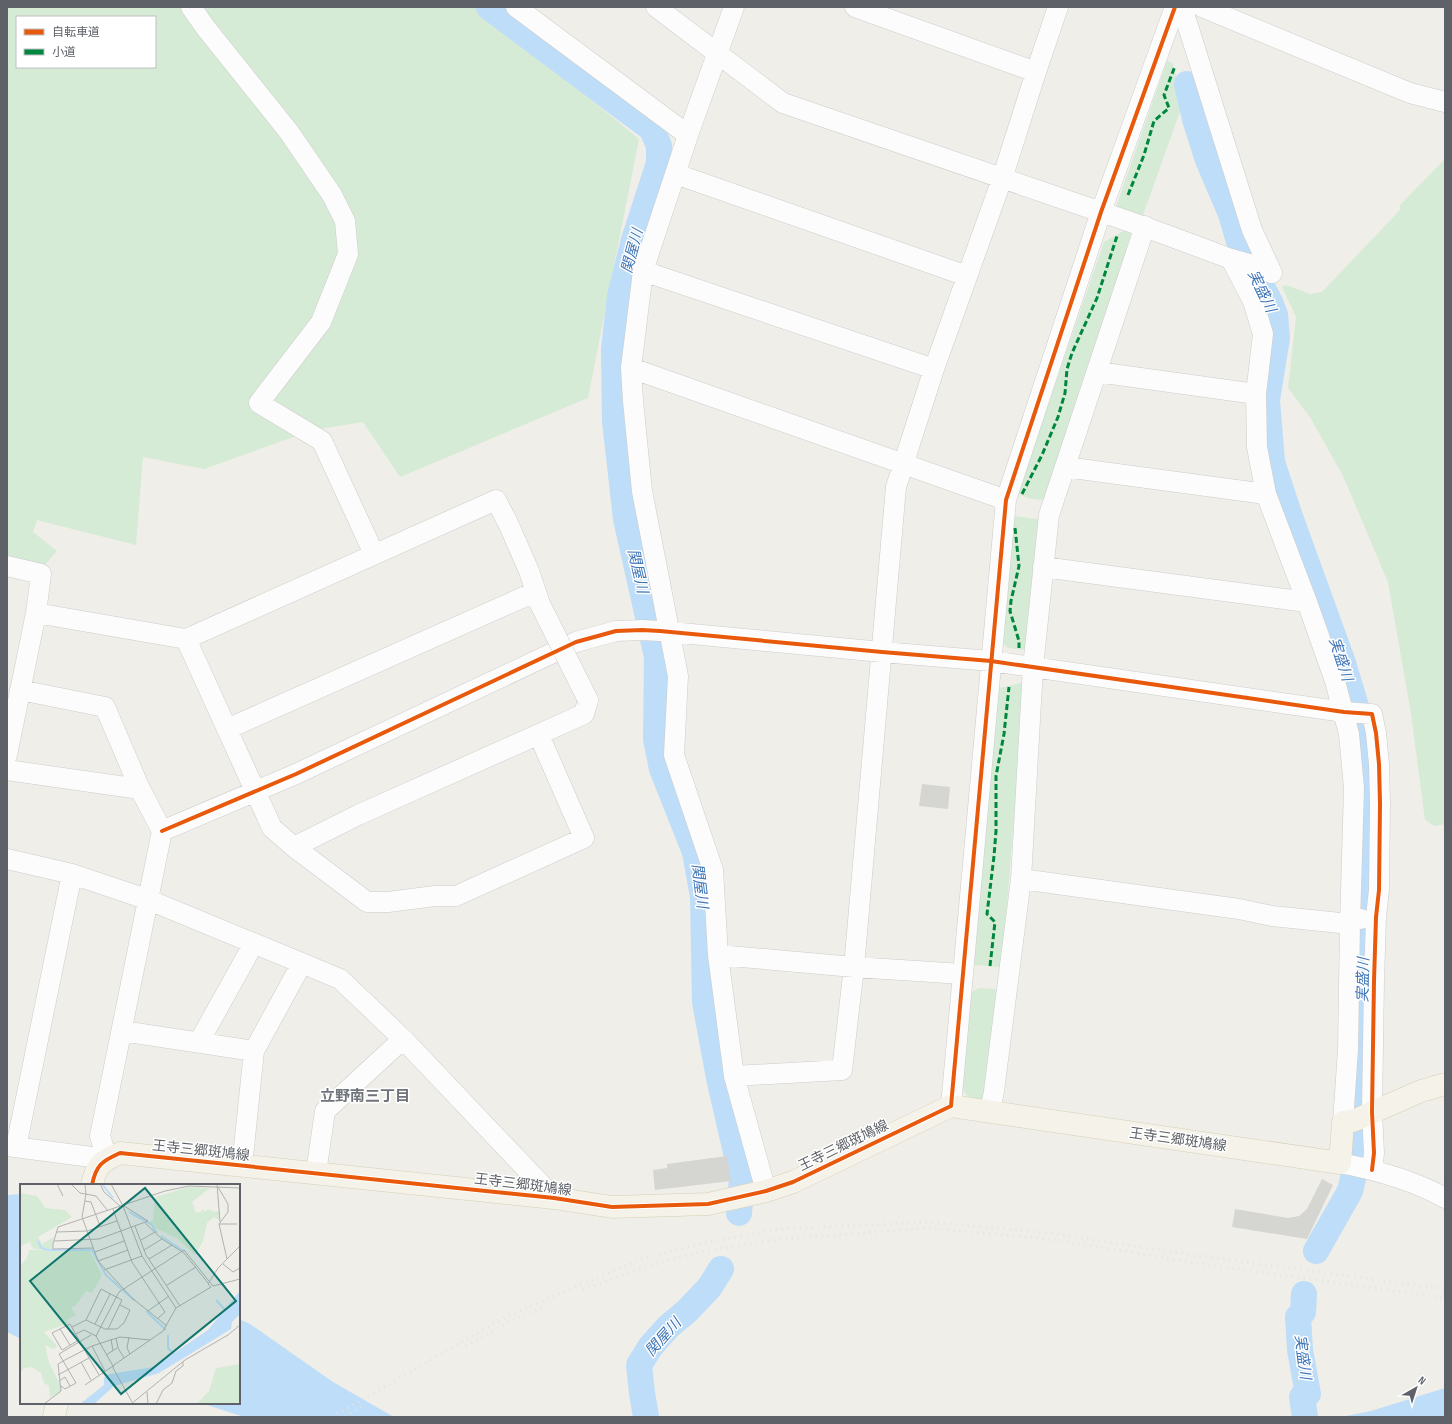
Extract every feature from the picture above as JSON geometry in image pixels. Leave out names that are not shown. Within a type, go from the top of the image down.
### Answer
[{"type":"main road","points":[[1356,1166],[1359,1117],[1421,1091],[1445,1084]]},
{"type":"main road","name":"王寺三郷斑鳩線","points":[[107,1159],[120,1153],[554,1198],[612,1207],[708,1204],[750,1195],[792,1182],[951,1106],[1356,1166]]},
{"type":"main road","points":[[93,1182],[97,1168],[107,1159]]},
{"type":"main road","points":[[54,1417],[57,1404]]},
{"type":"street","points":[[191,7],[205,27],[289,132],[332,195],[345,221],[348,254],[321,322],[258,404],[322,441],[374,554]]},
{"type":"street","points":[[516,7],[688,135]]},
{"type":"street","points":[[656,7],[783,103],[1002,179],[1145,226],[1235,260],[1262,268],[1272,273],[1252,230],[1182,7]]},
{"type":"street","points":[[734,7],[688,135],[643,271],[631,368],[632,401],[657,631],[678,676],[674,755],[713,870],[718,955],[750,1195]]},
{"type":"street","points":[[855,7],[876,10],[1036,72]]},
{"type":"street","points":[[734,1076],[842,1070],[854,967],[896,487],[934,368],[1002,179],[1058,7]]},
{"type":"street","points":[[951,1106],[1006,500],[1101,212],[1175,7]]},
{"type":"street","points":[[1202,7],[1410,93],[1445,102]]},
{"type":"street","points":[[676,174],[967,276]]},
{"type":"street","points":[[990,1112],[1021,878],[1033,667],[1049,515],[1145,226]]},
{"type":"street","points":[[1235,260],[1253,301],[1263,334],[1256,394],[1257,447],[1266,494],[1347,712],[1354,788],[1353,922],[1348,1050],[1359,1117],[1374,1153],[1356,1166]]},
{"type":"street","points":[[643,271],[934,368]]},
{"type":"street","points":[[631,368],[1006,500]]},
{"type":"street","points":[[1097,372],[1256,394]]},
{"type":"street","points":[[1065,467],[1266,494]]},
{"type":"street","points":[[36,613],[186,639],[496,500],[529,571],[537,598],[588,700],[584,714],[358,815],[294,847]]},
{"type":"street","points":[[7,566],[41,574],[36,613],[7,755]]},
{"type":"street","points":[[1043,567],[1307,602]]},
{"type":"street","points":[[227,729],[537,598]]},
{"type":"street","points":[[162,831],[256,792],[576,642],[616,631],[657,631],[991,661],[1347,712],[1372,714],[1376,733],[1380,804],[1379,890],[1359,1117]]},
{"type":"street","points":[[186,639],[272,828],[294,847],[366,902],[388,902],[435,896],[456,896],[584,838],[539,735]]},
{"type":"street","points":[[20,690],[105,707],[140,789],[162,831],[100,1136],[107,1159],[11,1147],[72,874]]},
{"type":"street","points":[[7,770],[140,789]]},
{"type":"street","points":[[7,860],[72,874],[149,900],[340,979],[403,1039],[554,1198]]},
{"type":"street","points":[[1021,878],[1239,908],[1272,916],[1353,922],[1376,917]]},
{"type":"street","points":[[199,1042],[254,944]]},
{"type":"street","points":[[718,955],[854,967],[963,974]]},
{"type":"street","points":[[242,1166],[254,1050],[302,963]]},
{"type":"street","points":[[122,1031],[254,1050]]},
{"type":"street","points":[[316,1173],[325,1111],[403,1039]]},
{"type":"street","points":[[1356,1166],[1426,1187],[1445,1198]]},
{"type":"green space","points":[[7,7],[478,7],[639,139],[588,398],[400,477],[363,422],[313,430],[204,469],[143,457],[136,545],[37,520],[33,532],[57,551],[44,566],[7,556]]},
{"type":"green space","points":[[1167,61],[1173,64],[1183,101],[1143,215],[1138,218],[1116,207]]},
{"type":"green space","points":[[1445,159],[1445,824],[1434,826],[1425,820],[1411,714],[1388,582],[1343,476],[1310,417],[1288,388],[1296,317],[1282,287],[1286,285],[1310,294],[1322,292],[1400,210],[1400,205]]},
{"type":"green space","points":[[1127,229],[1134,237],[1045,499],[1027,498],[1018,493],[1104,242]]},
{"type":"green space","points":[[1014,516],[1037,519],[1040,522],[1026,650],[1008,648],[1002,642]]},
{"type":"green space","points":[[1025,683],[1002,966],[975,965],[972,959],[997,690]]},
{"type":"green space","points":[[979,988],[995,989],[998,993],[988,1103],[969,1098],[962,1089],[969,996],[973,991]]},
{"type":"water","points":[[20,1194],[20,1338],[7,1332],[7,1195]]},
{"type":"water","points":[[240,1319],[250,1324],[333,1382],[394,1417],[244,1417],[204,1404],[240,1404]]},
{"type":"water","points":[[1445,1388],[1445,1417],[1341,1417],[1371,1411]]},
{"type":"building","points":[[922,784],[950,787],[948,809],[919,806]]},
{"type":"building","points":[[727,1156],[731,1181],[655,1190],[653,1170],[667,1168],[667,1164]]},
{"type":"building","points":[[1322,1179],[1333,1185],[1307,1239],[1232,1227],[1235,1209],[1288,1218],[1299,1216],[1307,1209]]},
{"type":"waterway","name":"関屋川","points":[[489,7],[652,129],[659,146],[659,163],[634,240],[620,296],[614,349],[615,421],[626,519],[657,657],[656,739],[662,769],[695,852],[703,897],[705,1002],[719,1078],[742,1178],[739,1213]]},
{"type":"waterway","name":"実盛川","points":[[1187,84],[1195,119],[1208,160],[1231,214],[1240,245],[1270,302],[1275,315],[1277,338],[1267,400],[1272,462],[1289,514],[1343,663],[1362,726],[1365,837],[1364,983],[1360,1087],[1360,1149],[1350,1191],[1316,1251]]},
{"type":"waterway","name":"関屋川","points":[[646,1417],[639,1365],[651,1346],[668,1327],[687,1311],[709,1288],[721,1269]]},
{"type":"waterway","name":"実盛川","points":[[1304,1294],[1303,1312],[1298,1317],[1300,1350],[1308,1394],[1302,1397],[1305,1417]]},
{"type":"railway","points":[[332,1417],[505,1317],[641,1259],[699,1244],[779,1229],[929,1222],[1049,1233],[1200,1256],[1445,1289]]},
{"type":"railway","points":[[583,1290],[642,1268],[700,1252],[773,1240],[927,1228],[1050,1239],[1202,1264],[1445,1298]]},
{"type":"railway","points":[[466,1346],[509,1322],[543,1307]]},
{"type":"railway","points":[[345,1417],[364,1405]]},
{"type":"marked path","points":[[1128,195],[1144,155],[1154,121],[1169,108],[1164,95],[1175,66]]},
{"type":"marked path","points":[[1022,494],[1042,455],[1058,417],[1065,393],[1067,369],[1072,353],[1097,298],[1117,236]]},
{"type":"marked path","points":[[1015,528],[1019,566],[1010,611],[1019,641],[1019,648]]},
{"type":"marked path","points":[[990,966],[995,922],[987,914],[996,831],[996,776],[1004,734],[1009,687]]},
{"type":"cycle path","points":[[92,1184],[101,1164],[120,1153],[554,1198],[612,1207],[708,1204],[766,1191],[793,1182],[951,1106],[1006,500],[1101,212],[1175,7]]},
{"type":"cycle path","points":[[162,831],[296,774],[576,642],[616,631],[660,631],[991,661],[1344,712],[1372,714],[1376,733],[1379,764],[1380,804],[1379,890],[1376,917],[1374,981],[1372,1112],[1374,1153],[1372,1170]]},
{"type":"district","name":"立野南三丁目","points":[[365,1096]]}]
